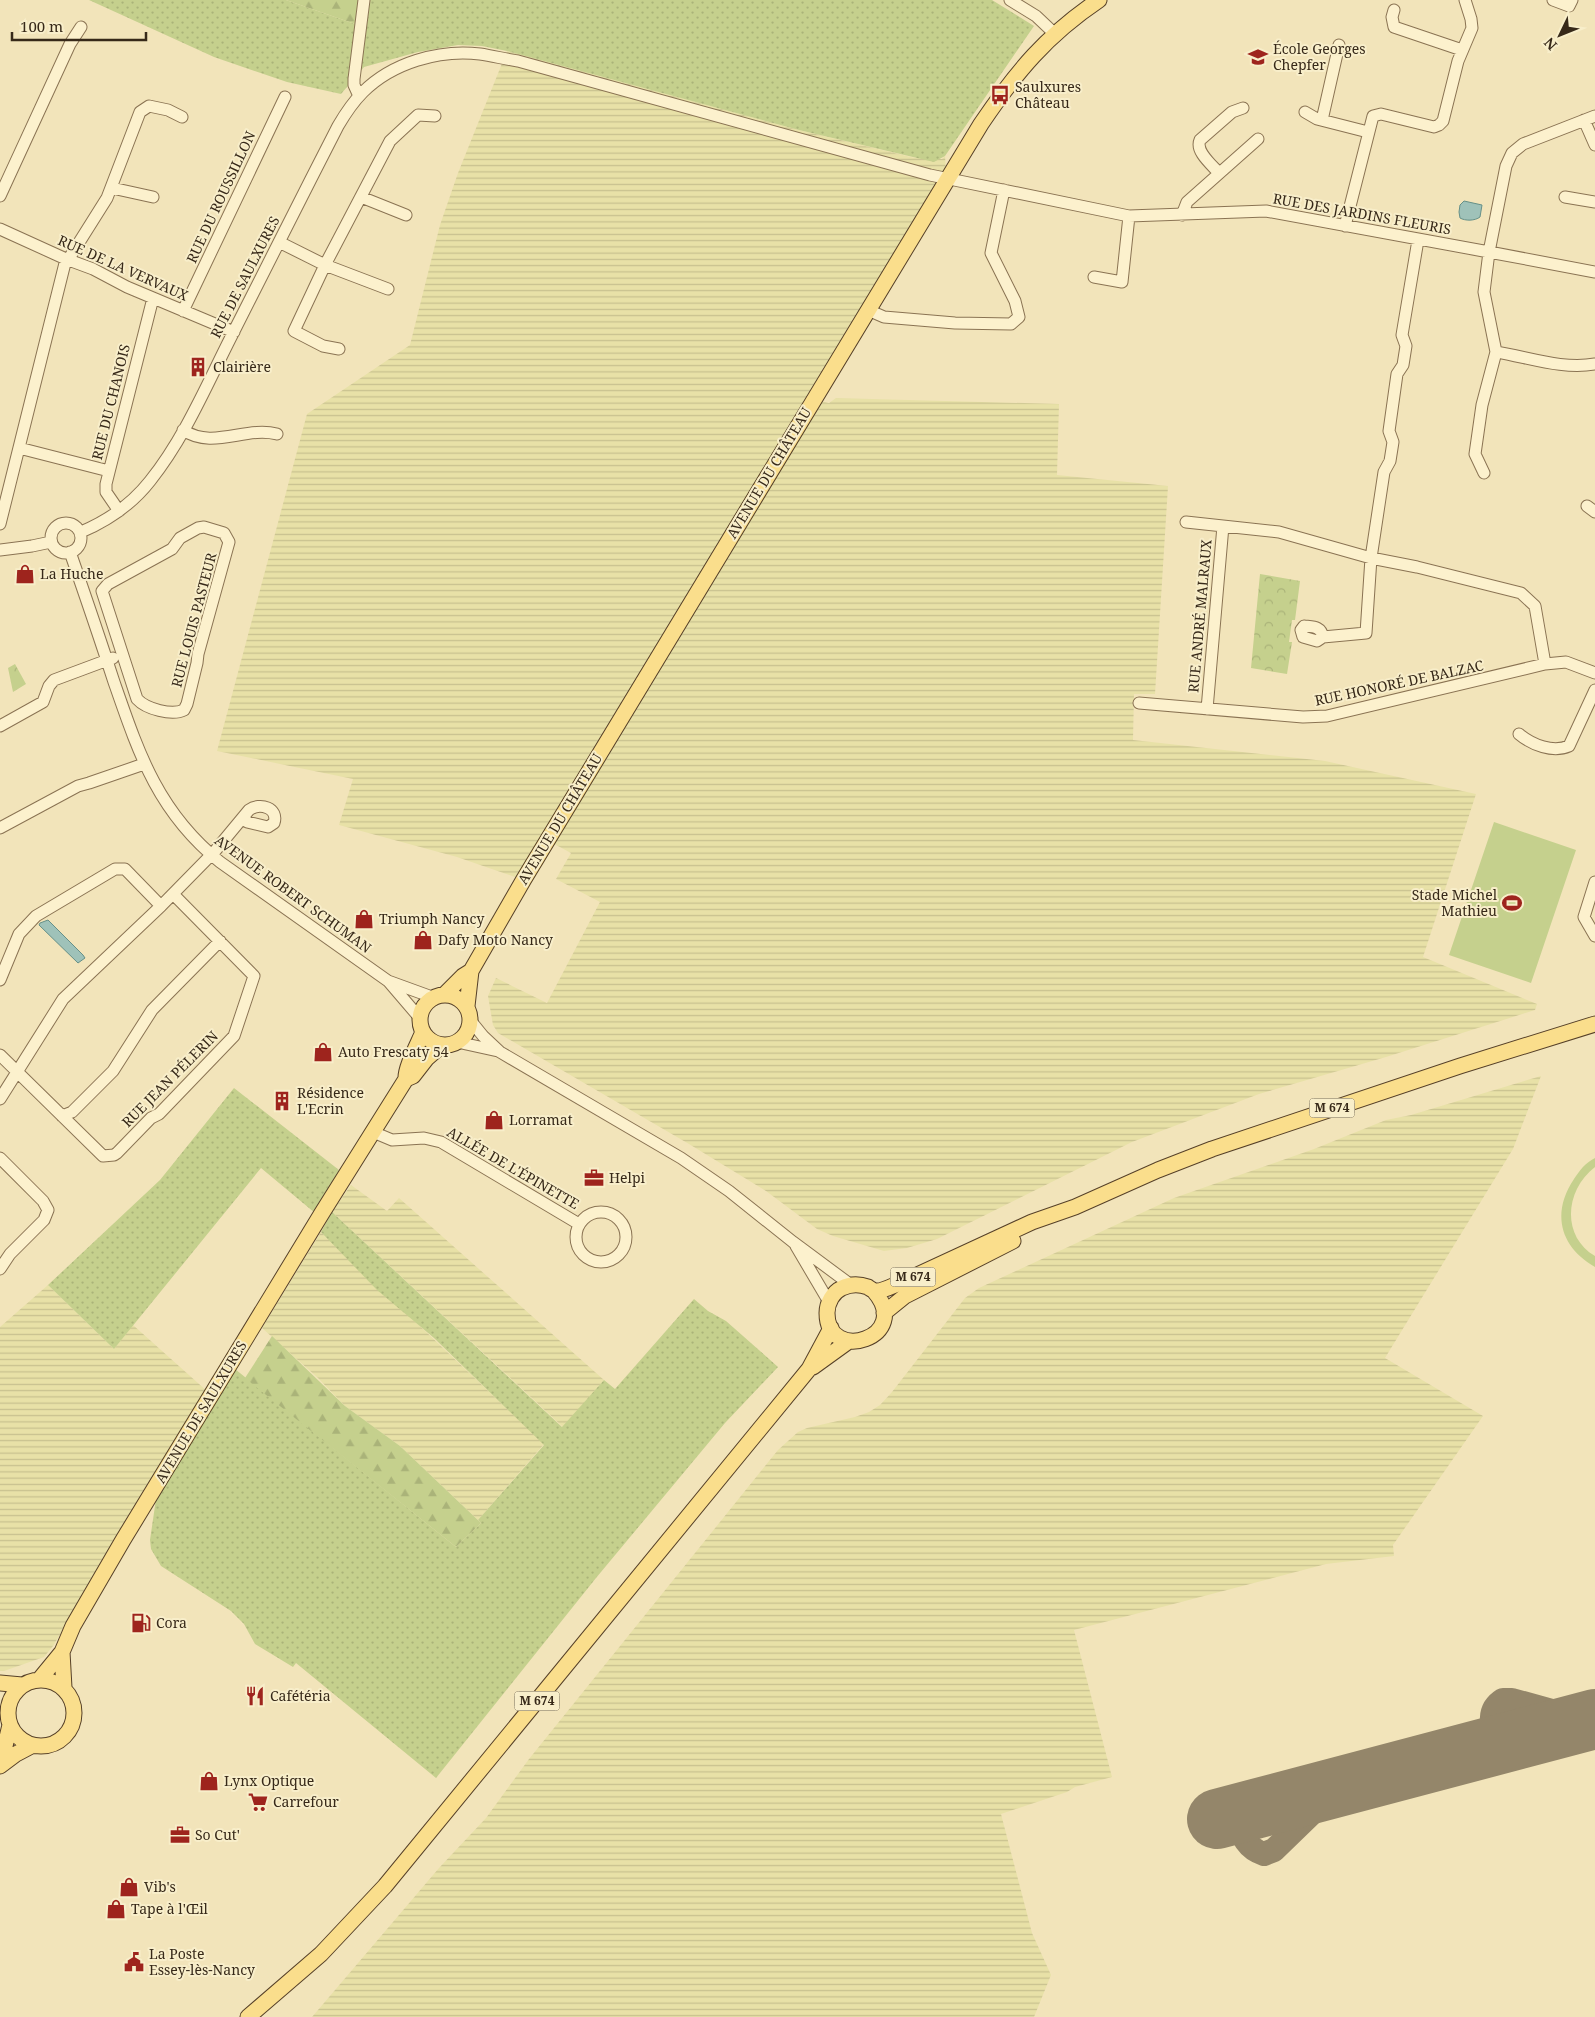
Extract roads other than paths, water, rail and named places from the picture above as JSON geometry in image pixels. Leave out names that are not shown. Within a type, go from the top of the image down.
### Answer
[{"type":"main road","name":"AVENUE DU CHÂTEAU","points":[[468,1013],[471,971],[514,895],[981,124],[1006,88],[1035,52],[1099,0]]},
{"type":"main road","name":"AVENUE DU CHÂTEAU","points":[[439,996],[471,971]]},
{"type":"main road","points":[[373,1132],[406,1078],[405,1072],[416,1050],[422,1032],[419,1017],[426,1002],[439,996],[454,996],[468,1013],[468,1031],[427,1058],[413,1076],[406,1078]]},
{"type":"main road","name":"M 674","points":[[874,1291],[900,1283],[1032,1222],[1075,1207],[1158,1170],[1230,1143],[1424,1077],[1595,1024]]},
{"type":"main road","points":[[422,1032],[434,1043],[449,1044]]},
{"type":"main road","name":"AVENUE DE SAULXURES","points":[[62,1652],[73,1626],[123,1540],[373,1132]]},
{"type":"main road","name":"M 674","points":[[884,1314],[905,1296],[1036,1230],[1075,1207]]},
{"type":"main road","points":[[851,1285],[859,1285],[874,1291],[883,1305],[884,1314],[882,1324],[877,1332],[864,1340],[849,1341],[836,1334],[831,1328],[827,1311],[829,1302],[834,1294],[842,1288],[851,1285]]},
{"type":"main road","name":"M 674","points":[[248,2017],[321,1954],[385,1886],[809,1369],[831,1328]]},
{"type":"main road","name":"M 674","points":[[809,1369],[849,1341]]},
{"type":"main road","points":[[38,1680],[62,1652]]},
{"type":"main road","points":[[62,1652],[64,1688]]},
{"type":"main road","points":[[0,1683],[22,1685],[38,1680],[52,1681],[64,1688],[72,1699],[74,1708],[72,1726],[60,1741],[43,1746],[33,1745],[24,1741],[16,1734],[10,1725],[4,1703],[22,1685]]},
{"type":"main road","points":[[0,1753],[8,1740],[10,1725]]},
{"type":"main road","points":[[0,1766],[16,1754],[33,1745]]},
{"type":"street","points":[[363,92],[354,88],[354,79],[364,0]]},
{"type":"street","points":[[1010,0],[1036,16],[1055,34]]},
{"type":"street","points":[[1345,226],[1372,118],[1378,114],[1430,126],[1442,124],[1462,50],[1472,23],[1464,0]]},
{"type":"street","points":[[1554,0],[1569,6],[1572,0]]},
{"type":"street","points":[[1394,10],[1392,17],[1394,27],[1462,50]]},
{"type":"street","points":[[0,196],[70,44],[81,27]]},
{"type":"street","points":[[1322,120],[1339,45]]},
{"type":"street","name":"RUE DE SAULXURES","points":[[81,532],[99,524],[119,511],[149,482],[169,456],[338,126],[363,92],[383,76],[413,61],[440,54],[479,54],[499,58]]},
{"type":"street","name":"RUE DES JARDINS FLEURIS","points":[[499,58],[930,175],[1129,216],[1266,211],[1595,272]]},
{"type":"street","name":"RUE DU ROUSSILLON","points":[[183,311],[285,96]]},
{"type":"street","points":[[0,524],[2,505],[19,448],[67,260],[112,188],[143,109],[149,106],[159,108],[182,117]]},
{"type":"street","points":[[1219,173],[1199,149],[1198,144],[1200,140],[1232,112],[1243,108]]},
{"type":"street","points":[[1305,112],[1311,117],[1368,132]]},
{"type":"street","points":[[339,349],[324,346],[294,331],[325,265],[390,141],[418,115],[435,116]]},
{"type":"street","points":[[1484,472],[1474,454],[1482,406],[1496,352],[1484,292],[1489,252],[1506,166],[1512,153],[1522,144],[1590,118],[1595,146]]},
{"type":"street","points":[[1182,214],[1187,202],[1258,139]]},
{"type":"street","points":[[112,188],[152,197]]},
{"type":"street","points":[[868,310],[884,317],[955,323],[1011,324],[1019,317],[1015,301],[990,253],[1004,190]]},
{"type":"street","points":[[362,197],[406,215]]},
{"type":"street","points":[[1565,197],[1595,202]]},
{"type":"street","points":[[1094,277],[1122,282],[1129,216]]},
{"type":"street","name":"RUE DE LA VERVAUX","points":[[0,229],[67,260],[93,269],[153,298],[234,332]]},
{"type":"street","points":[[1323,636],[1366,633],[1371,558],[1384,472],[1390,461],[1393,442],[1389,431],[1397,374],[1403,366],[1406,346],[1402,335],[1418,240]]},
{"type":"street","points":[[279,242],[325,265],[388,289]]},
{"type":"street","name":"RUE DU CHANOIS","points":[[119,511],[106,492],[109,471],[153,298]]},
{"type":"street","points":[[1496,352],[1562,364],[1579,366],[1595,364]]},
{"type":"street","points":[[183,430],[195,438],[223,438],[257,433],[277,434]]},
{"type":"street","points":[[19,448],[109,471]]},
{"type":"street","points":[[68,522],[74,524],[81,532],[80,544],[74,551],[59,552],[51,542],[53,530],[60,523],[68,522]]},
{"type":"street","points":[[1186,522],[1279,532],[1371,558],[1417,567],[1521,593],[1535,606],[1546,664]]},
{"type":"street","name":"RUE ANDRÉ MALRAUX","points":[[1207,709],[1223,526]]},
{"type":"street","name":"RUE LOUIS PASTEUR","points":[[204,527],[224,533],[229,538],[228,547],[207,617],[188,704],[184,710],[173,712],[140,702],[122,655],[102,593],[105,586],[172,549],[180,538],[198,528],[204,527]]},
{"type":"street","points":[[0,550],[51,542]]},
{"type":"street","name":"AVENUE ROBERT SCHUMAN","points":[[70,552],[144,764],[170,809],[191,836],[211,855],[388,981],[419,1017]]},
{"type":"street","points":[[0,726],[43,702],[49,686],[54,680],[122,655]]},
{"type":"street","name":"RUE HONORÉ DE BALZAC","points":[[1140,703],[1303,718],[1327,716],[1546,664],[1566,662],[1595,673]]},
{"type":"street","points":[[1519,734],[1528,742],[1559,750],[1569,746],[1595,690]]},
{"type":"street","points":[[0,828],[78,786],[144,764]]},
{"type":"street","points":[[0,1099],[63,999],[173,894],[244,818]]},
{"type":"street","points":[[0,980],[19,934],[36,916],[111,871],[120,868],[125,869],[161,906]]},
{"type":"street","points":[[1593,933],[1585,921],[1584,910],[1595,882]]},
{"type":"street","name":"RUE JEAN PÉLERIN","points":[[0,1055],[103,1156],[114,1156],[151,1118],[159,1114],[228,1044],[234,1036],[254,976],[173,894]]},
{"type":"street","points":[[62,1116],[72,1112],[113,1071],[152,1010],[220,941]]},
{"type":"street","name":"AVENUE ROBERT SCHUMAN","points":[[388,981],[439,996]]},
{"type":"street","points":[[468,1013],[483,1036],[500,1052],[681,1158],[730,1191],[793,1242],[851,1285]]},
{"type":"street","points":[[449,1044],[500,1052]]},
{"type":"street","name":"ALLÉE DE L'ÉPINETTE","points":[[373,1132],[392,1140],[424,1138],[441,1142],[579,1224]]},
{"type":"street","points":[[0,1158],[43,1201],[48,1210],[44,1220],[10,1254],[0,1269]]},
{"type":"street","name":"ALLÉE DE L'ÉPINETTE","points":[[596,1212],[609,1213],[615,1216],[626,1233],[626,1240],[621,1253],[610,1261],[589,1260],[576,1244],[576,1230],[579,1224],[589,1214],[596,1212]]},
{"type":"street","points":[[793,1242],[829,1302]]},
{"type":"water","points":[[1464,201],[1482,205],[1480,217],[1470,220],[1460,218],[1460,205]]},
{"type":"water","points":[[48,920],[85,958],[78,963],[39,925]]},
{"type":"place","name":"École Georges Chepfer","points":[[1258,57]]},
{"type":"place","name":"Saulxures Château","points":[[1000,95]]},
{"type":"place","name":"Clairière","points":[[198,367]]},
{"type":"place","name":"La Huche","points":[[25,574]]},
{"type":"place","name":"Stade Michel Mathieu","points":[[1512,903]]},
{"type":"place","name":"Triumph Nancy","points":[[364,919]]},
{"type":"place","name":"Dafy Moto Nancy","points":[[423,940]]},
{"type":"place","name":"Auto Frescaty 54","points":[[323,1052]]},
{"type":"place","name":"Résidence L'Ecrin","points":[[282,1101]]},
{"type":"place","name":"Lorramat","points":[[494,1120]]},
{"type":"place","name":"Helpi","points":[[594,1178]]},
{"type":"place","name":"Cora","points":[[141,1623]]},
{"type":"place","name":"Cafétéria","points":[[255,1696]]},
{"type":"place","name":"Lynx Optique","points":[[209,1781]]},
{"type":"place","name":"Carrefour","points":[[258,1802]]},
{"type":"place","name":"So Cut'","points":[[180,1835]]},
{"type":"place","name":"Vib's","points":[[129,1887]]},
{"type":"place","name":"Tape à l'Œil","points":[[116,1909]]},
{"type":"place","name":"La Poste Essey-lès-Nancy","points":[[134,1962]]}]
